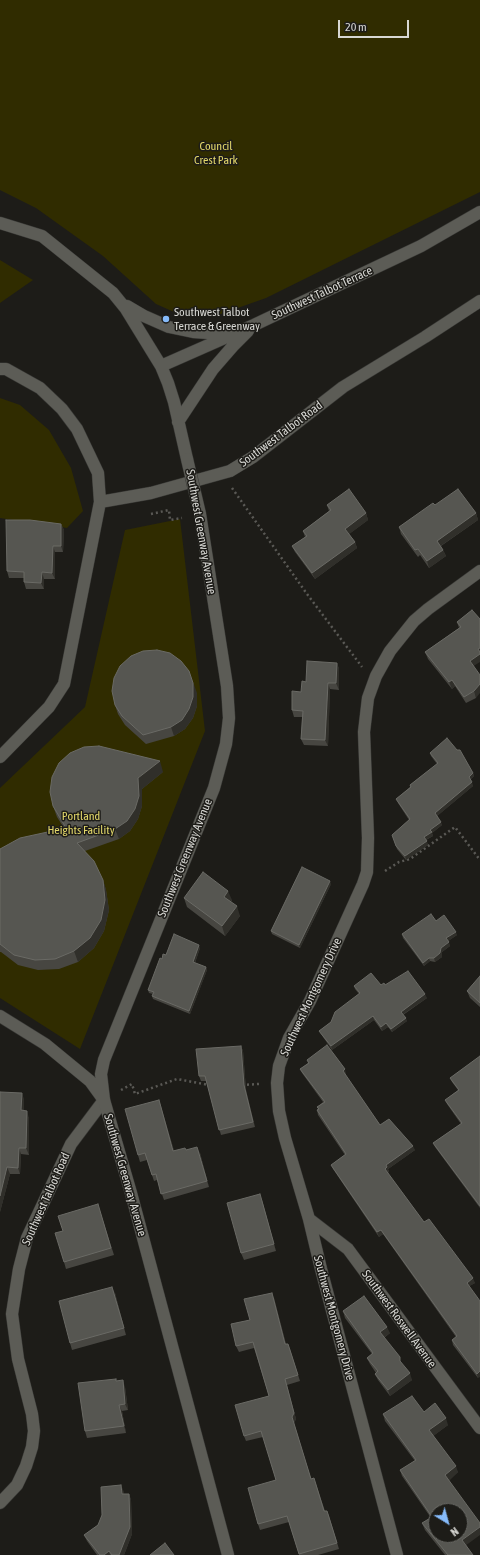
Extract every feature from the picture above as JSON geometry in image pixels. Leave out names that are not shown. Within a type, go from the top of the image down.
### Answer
[{"type":"street","name":"Southwest Talbot Terrace","points":[[161,366],[254,325],[421,246],[480,212]]},
{"type":"street","name":"Southwest Greenway Avenue","points":[[0,223],[42,236],[113,293],[131,316],[161,366],[171,391],[200,514],[227,686],[229,718],[226,744],[214,788],[104,1060],[101,1074],[104,1100],[131,1193],[228,1555]]},
{"type":"street","name":"Southwest Talbot Road","points":[[100,502],[151,493],[230,471],[253,457],[343,387],[425,337],[480,300]]},
{"type":"street","points":[[120,301],[144,316],[169,327],[193,332],[238,332]]},
{"type":"street","points":[[178,422],[213,369],[232,346],[254,325]]},
{"type":"street","points":[[0,369],[6,369],[40,388],[62,410],[77,429],[98,473],[100,502],[64,684],[49,707],[0,757]]},
{"type":"street","name":"Southwest Montgomery Drive","points":[[397,1555],[321,1270],[309,1219],[284,1138],[279,1111],[277,1083],[279,1066],[289,1038],[310,1001],[367,872],[368,838],[364,732],[368,698],[376,676],[390,651],[414,621],[480,571]]},
{"type":"street","points":[[0,1016],[51,1048],[90,1081],[104,1100]]},
{"type":"street","name":"Southwest Talbot Road","points":[[0,1503],[17,1485],[26,1466],[32,1447],[34,1431],[32,1414],[18,1359],[12,1314],[19,1270],[27,1238],[71,1144],[104,1100]]},
{"type":"street","name":"Southwest Roswell Avenue","points":[[309,1219],[348,1249],[480,1428]]},
{"type":"path","points":[[222,474],[307,594],[360,665],[376,676]]},
{"type":"path","points":[[150,514],[169,510],[170,520],[187,517]]},
{"type":"path","points":[[367,872],[383,872],[399,862],[410,860],[455,827],[480,860]]},
{"type":"path","points":[[104,1100],[126,1086],[132,1084],[135,1094],[177,1079],[216,1086]]},
{"type":"path","points":[[239,1085],[277,1083]]},
{"type":"green space","name":"Council Crest Park","points":[[0,0],[480,0],[480,192],[266,298],[215,316],[174,312],[156,304],[103,256],[36,208],[0,190]]},
{"type":"green space","points":[[0,260],[33,280],[0,303]]},
{"type":"green space","points":[[0,398],[20,405],[49,430],[71,468],[83,511],[67,528],[0,518]]},
{"type":"green space","name":"Portland Heights Facility","points":[[180,519],[205,731],[80,1049],[0,998],[0,788],[85,707],[125,530]]},
{"type":"building","points":[[349,489],[366,513],[345,529],[355,542],[312,573],[292,546],[307,536],[303,531],[331,510],[327,505]]},
{"type":"building","points":[[458,489],[476,513],[437,541],[443,550],[427,561],[418,549],[415,550],[399,527],[433,503],[435,505]]},
{"type":"building","points":[[6,520],[30,520],[61,524],[61,546],[53,546],[52,573],[42,572],[41,583],[24,582],[24,572],[7,571]]},
{"type":"building","points":[[472,610],[480,619],[480,648],[478,649],[480,654],[470,661],[480,675],[480,684],[474,691],[464,697],[452,680],[449,682],[425,652],[461,627],[457,622]]},
{"type":"building","points":[[157,650],[170,653],[181,661],[189,671],[193,683],[193,697],[189,709],[182,720],[171,727],[143,735],[122,716],[115,705],[112,691],[114,678],[120,666],[131,656],[143,651]]},
{"type":"building","points":[[307,661],[337,663],[336,683],[328,683],[325,740],[301,739],[303,711],[292,710],[292,691],[301,692],[302,681],[306,682]]},
{"type":"building","points":[[447,738],[457,750],[460,750],[473,773],[469,777],[472,782],[435,813],[441,822],[430,830],[432,832],[424,837],[427,841],[405,856],[396,846],[392,835],[410,819],[396,799],[411,787],[410,785],[438,763],[430,753]]},
{"type":"building","points":[[99,746],[160,761],[138,778],[139,796],[135,809],[127,821],[115,829],[77,843],[94,861],[103,880],[105,900],[101,920],[90,938],[74,951],[55,959],[35,960],[14,955],[0,944],[0,849],[20,838],[66,828],[53,806],[50,792],[52,777],[59,763],[70,753],[84,747]]},
{"type":"building","points":[[302,867],[330,881],[299,945],[271,931]]},
{"type":"building","points":[[203,872],[228,891],[224,897],[237,906],[222,926],[184,898]]},
{"type":"building","points":[[431,914],[436,921],[444,915],[456,932],[446,938],[449,942],[441,948],[440,953],[434,958],[429,958],[423,963],[402,934]]},
{"type":"building","points":[[174,934],[199,945],[193,962],[206,967],[189,1011],[152,996],[154,992],[148,990],[160,958],[162,959],[163,954],[166,955]]},
{"type":"building","points":[[408,971],[425,994],[401,1012],[406,1018],[391,1029],[386,1023],[381,1027],[373,1016],[331,1046],[319,1031],[331,1022],[335,1012],[360,993],[354,986],[371,973],[381,985],[384,983],[385,985]]},
{"type":"building","points":[[480,976],[480,1003],[467,991]]},
{"type":"building","points":[[327,1045],[345,1069],[343,1071],[380,1125],[389,1119],[413,1146],[386,1165],[387,1167],[385,1169],[424,1222],[429,1219],[473,1278],[467,1283],[480,1301],[480,1371],[477,1374],[452,1340],[457,1336],[381,1230],[377,1232],[331,1165],[346,1154],[317,1110],[319,1109],[317,1107],[325,1102],[300,1069],[309,1063],[307,1060]]},
{"type":"building","points":[[241,1046],[244,1085],[253,1122],[219,1130],[205,1076],[199,1076],[196,1049]]},
{"type":"building","points":[[480,1056],[480,1206],[433,1143],[462,1123],[445,1100],[459,1090],[450,1078]]},
{"type":"building","points":[[0,1092],[22,1093],[21,1110],[27,1111],[26,1148],[19,1148],[18,1168],[7,1167],[0,1196]]},
{"type":"building","points":[[159,1100],[173,1151],[197,1147],[207,1181],[161,1194],[156,1174],[152,1175],[145,1153],[138,1155],[125,1109]]},
{"type":"building","points":[[260,1194],[274,1244],[241,1253],[227,1203]]},
{"type":"building","points":[[98,1204],[111,1248],[64,1262],[55,1233],[63,1231],[58,1216]]},
{"type":"building","points":[[112,1287],[124,1328],[70,1343],[59,1301]]},
{"type":"building","points":[[272,1293],[285,1344],[288,1344],[298,1375],[285,1379],[294,1413],[292,1417],[311,1479],[314,1478],[324,1511],[327,1511],[337,1543],[299,1554],[287,1516],[258,1524],[248,1488],[276,1480],[261,1431],[244,1436],[235,1405],[269,1396],[253,1342],[236,1346],[231,1324],[250,1320],[244,1299]]},
{"type":"building","points":[[364,1296],[387,1327],[380,1332],[400,1357],[400,1361],[410,1373],[388,1390],[375,1374],[378,1371],[367,1358],[373,1353],[343,1311]]},
{"type":"building","points":[[116,1379],[116,1381],[123,1380],[125,1404],[119,1405],[124,1426],[85,1431],[78,1383]]},
{"type":"building","points":[[412,1396],[424,1412],[435,1403],[446,1418],[429,1430],[456,1466],[445,1475],[465,1503],[428,1503],[428,1511],[400,1470],[416,1460],[383,1414]]},
{"type":"building","points":[[121,1485],[122,1494],[129,1494],[130,1527],[119,1555],[112,1555],[109,1551],[104,1555],[100,1555],[84,1535],[98,1525],[102,1515],[101,1487]]},
{"type":"building","points":[[468,1507],[480,1523],[480,1527],[468,1536]]},
{"type":"building","points":[[428,1519],[428,1530],[422,1523]]},
{"type":"building","points":[[165,1543],[174,1555],[150,1555]]},
{"type":"building","points":[[438,1543],[464,1543],[473,1555],[448,1555]]},
{"type":"place","name":"Southwest Talbot Terrace & Greenway","points":[[166,319]]}]
